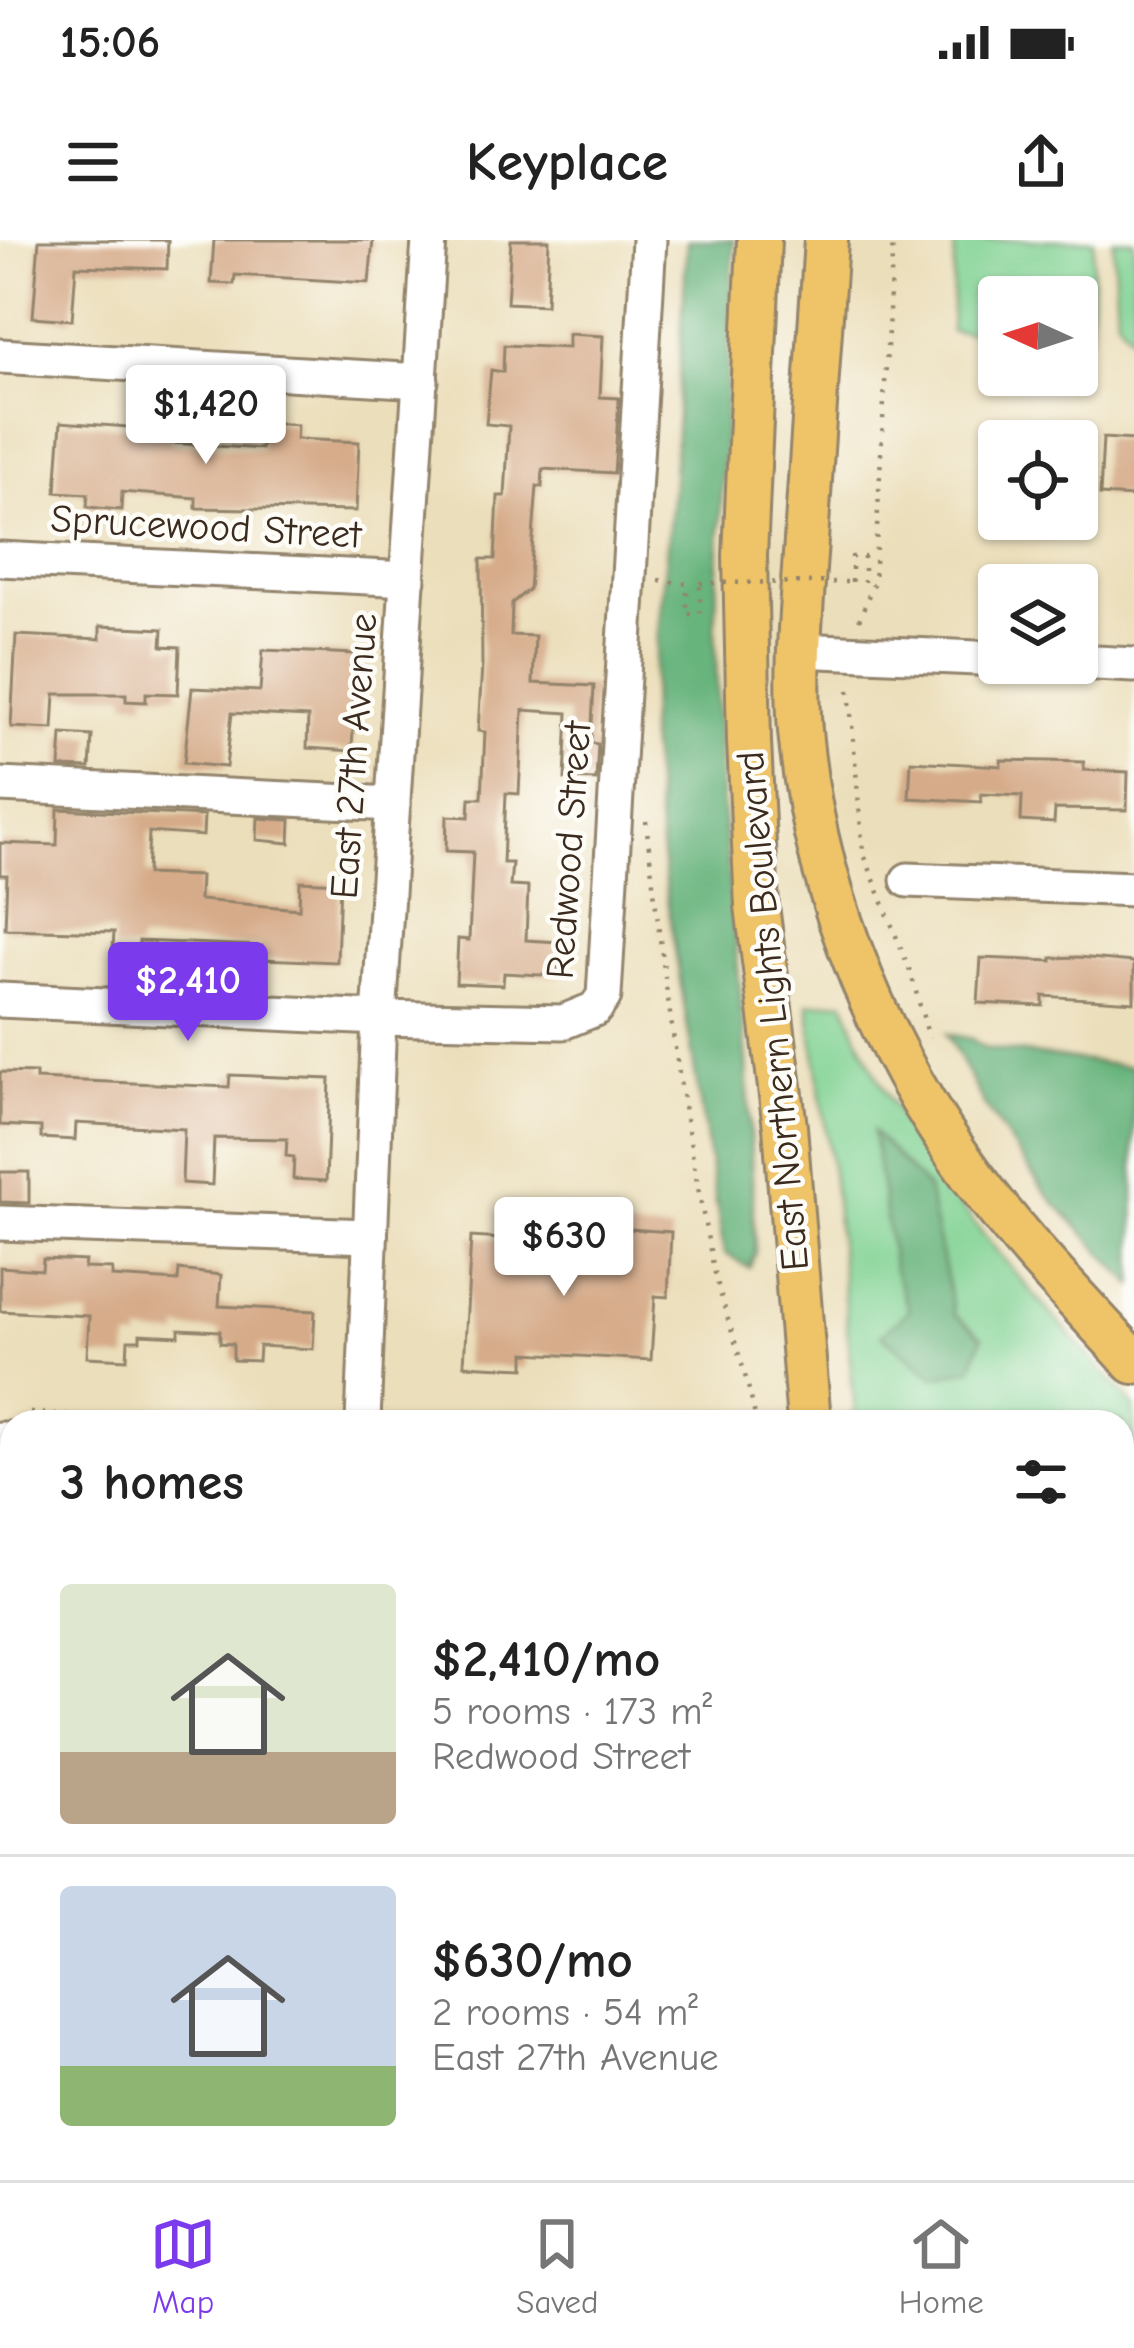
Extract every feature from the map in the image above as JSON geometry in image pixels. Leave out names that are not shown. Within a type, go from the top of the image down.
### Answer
[{"type":"main road","name":"East Northern Lights Boulevard","points":[[759,240],[745,556],[749,742],[757,907],[785,1127],[807,1410]]},
{"type":"main road","name":"East Northern Lights Boulevard","points":[[826,240],[799,650],[800,728],[826,871],[860,972],[927,1108],[988,1197],[1134,1362]]},
{"type":"street","name":"East 27th Avenue","points":[[363,1410],[380,1018],[429,240]]},
{"type":"street","name":"Redwood Street","points":[[0,1000],[563,1022],[595,1010],[604,996],[649,240]]},
{"type":"street","points":[[0,356],[421,381]]},
{"type":"street","name":"Sprucewood Street","points":[[0,559],[408,579]]},
{"type":"street","points":[[799,650],[978,658]]},
{"type":"street","points":[[1098,663],[1134,664]]},
{"type":"street","points":[[0,785],[393,804]]},
{"type":"street","points":[[908,880],[1134,889]]},
{"type":"street","points":[[0,1223],[370,1236]]},
{"type":"path","points":[[853,632],[874,582],[893,240]]},
{"type":"path","points":[[656,580],[688,584],[687,614],[700,614],[700,583],[852,582],[852,556],[864,556],[864,582]]},
{"type":"path","points":[[849,690],[863,852],[911,974],[931,1042]]},
{"type":"path","points":[[644,804],[664,984],[712,1260],[748,1375],[754,1410]]},
{"type":"green space","points":[[687,240],[734,240],[715,628],[720,784],[747,1062],[755,1253],[749,1268],[724,1253],[667,899],[648,729],[672,498]]},
{"type":"green space","points":[[955,240],[1094,240],[1093,276],[978,276],[978,332],[951,331]]},
{"type":"green space","points":[[1113,240],[1134,240],[1134,340],[1117,319]]},
{"type":"green space","points":[[844,1001],[868,1059],[932,1166],[969,1217],[1134,1410],[855,1410],[833,1180],[808,1004]]},
{"type":"green space","points":[[947,1034],[972,1039],[984,1048],[1134,1067],[1134,1286],[1045,1192],[985,1106]]},
{"type":"green space","points":[[873,1132],[927,1188],[954,1315],[982,1337],[972,1368],[935,1377],[881,1335],[909,1310],[894,1270]]},
{"type":"building","points":[[39,240],[168,240],[167,269],[76,266],[72,320],[33,317]]},
{"type":"building","points":[[214,240],[373,240],[369,283],[235,275],[234,284],[211,283]]},
{"type":"building","points":[[511,240],[549,240],[546,305],[507,303]]},
{"type":"building","points":[[568,334],[603,336],[600,397],[619,398],[614,473],[543,469],[542,487],[537,486],[529,589],[512,603],[511,635],[535,636],[533,683],[594,686],[591,743],[598,744],[596,780],[565,779],[568,713],[523,710],[519,794],[506,793],[503,863],[512,863],[510,886],[528,887],[526,940],[559,942],[558,976],[504,973],[503,985],[456,983],[458,939],[469,940],[473,852],[446,851],[447,816],[469,817],[470,798],[482,798],[485,732],[478,731],[481,559],[495,559],[498,496],[505,496],[509,426],[486,424],[491,370],[503,372],[504,345],[568,348]]},
{"type":"building","points":[[141,399],[171,400],[171,443],[261,449],[263,422],[297,425],[296,439],[359,442],[356,511],[196,508],[196,498],[122,492],[121,510],[87,507],[88,494],[56,492],[61,422],[141,428]]},
{"type":"building","points":[[1103,438],[1134,440],[1134,497],[1100,495]]},
{"type":"building","points":[[100,626],[163,629],[162,646],[180,647],[178,694],[146,693],[146,702],[126,701],[126,694],[55,694],[53,729],[11,727],[16,635],[100,639]]},
{"type":"building","points":[[263,650],[356,654],[352,751],[307,748],[308,717],[232,713],[226,767],[184,763],[192,688],[260,691]]},
{"type":"building","points":[[62,734],[92,736],[90,768],[60,767]]},
{"type":"building","points":[[1001,760],[1084,762],[1084,770],[1128,772],[1127,810],[1055,809],[1054,823],[1021,821],[1022,796],[981,794],[981,802],[909,798],[911,761],[1001,766]]},
{"type":"building","points":[[58,809],[204,816],[203,836],[149,832],[147,874],[200,876],[199,900],[299,909],[300,881],[340,883],[337,962],[261,959],[262,946],[139,941],[138,949],[113,948],[114,932],[5,929],[7,875],[0,875],[0,843],[57,845]]},
{"type":"building","points":[[258,818],[291,820],[290,843],[257,840]]},
{"type":"building","points":[[1078,957],[1134,962],[1134,1002],[1043,996],[1043,1006],[978,1003],[981,958],[1052,961]]},
{"type":"building","points":[[0,1072],[36,1073],[36,1079],[229,1087],[230,1075],[330,1079],[326,1181],[293,1179],[294,1157],[286,1156],[287,1139],[214,1138],[212,1185],[182,1183],[184,1129],[76,1123],[75,1140],[41,1138],[41,1127],[0,1125]]},
{"type":"building","points":[[0,1172],[29,1172],[29,1203],[0,1202]]},
{"type":"building","points":[[629,1229],[671,1232],[668,1297],[655,1296],[651,1360],[525,1353],[525,1368],[464,1365],[471,1237],[628,1247]]},
{"type":"building","points":[[43,1259],[85,1261],[84,1268],[112,1269],[112,1277],[178,1281],[179,1270],[221,1275],[219,1306],[315,1311],[313,1349],[259,1346],[258,1361],[233,1360],[233,1344],[220,1343],[220,1331],[179,1329],[179,1336],[140,1334],[140,1340],[128,1340],[127,1359],[87,1357],[89,1316],[0,1311],[0,1267],[42,1270]]}]
